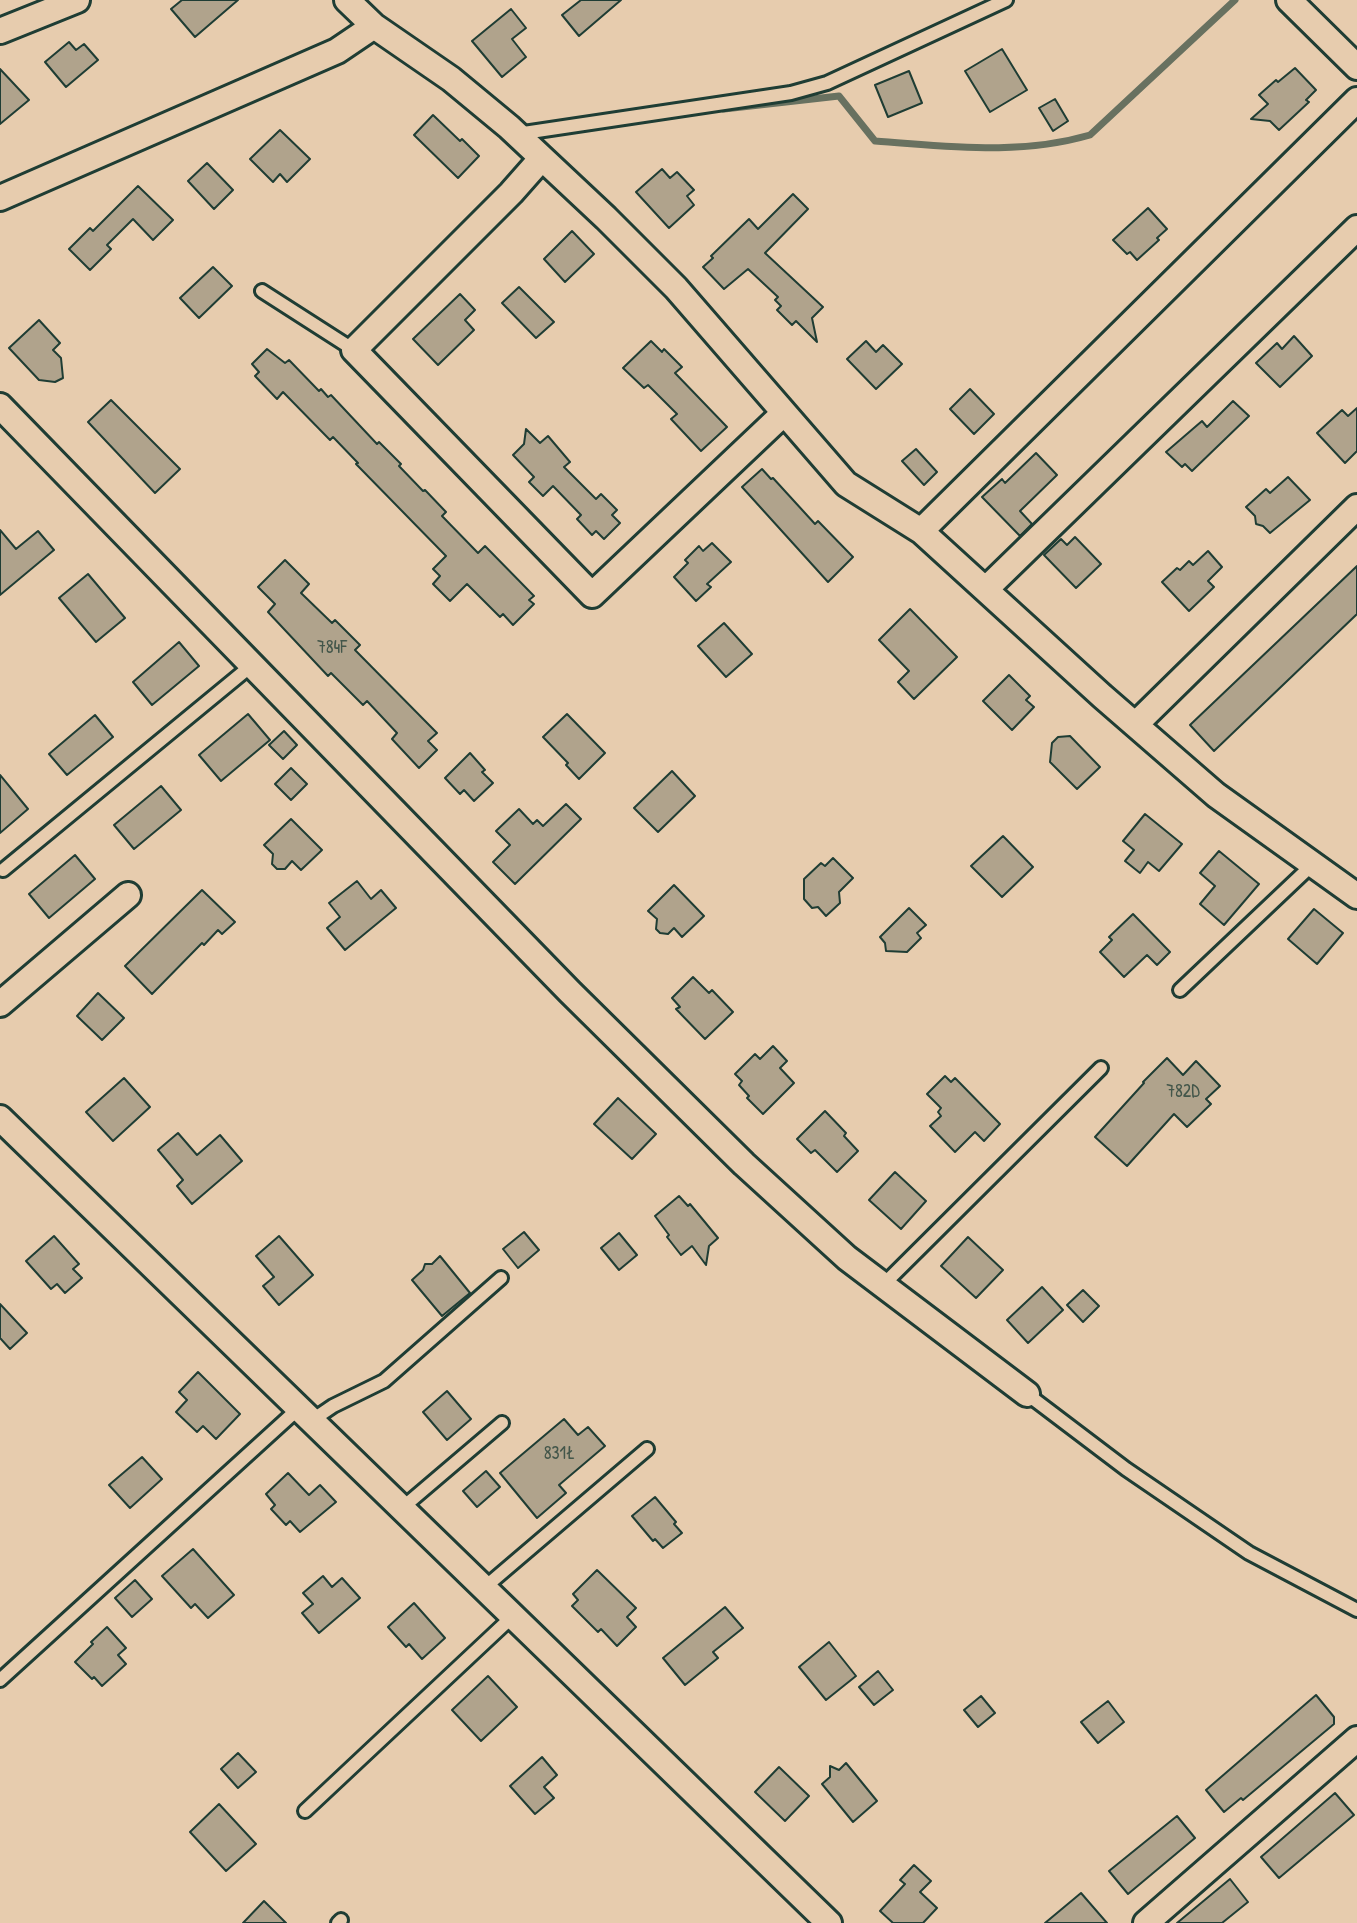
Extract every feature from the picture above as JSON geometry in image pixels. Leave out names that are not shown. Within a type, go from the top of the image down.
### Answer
[{"type":"street","points":[[0,31],[77,0]]},
{"type":"street","points":[[347,0],[374,26],[451,79],[517,134],[606,218],[676,288],[846,484],[921,531],[1102,696],[1216,794],[1357,896]]},
{"type":"street","points":[[1289,0],[1357,67]]},
{"type":"street","points":[[0,198],[337,51],[374,26]]},
{"type":"street","points":[[921,531],[1357,100]]},
{"type":"street","points":[[541,159],[511,193],[354,350],[592,594],[783,414]]},
{"type":"street","points":[[986,589],[1357,228]]},
{"type":"street","points":[[0,406],[570,992],[744,1164],[847,1258],[1027,1394]]},
{"type":"street","points":[[1136,724],[1357,507]]},
{"type":"street","points":[[0,1004],[128,895]]},
{"type":"street","points":[[0,1118],[829,1923]]},
{"type":"street","points":[[1146,1923],[1357,1739]]},
{"type":"lane","points":[[517,134],[791,93],[815,87],[1006,0]]},
{"type":"lane","points":[[262,291],[354,350]]},
{"type":"lane","points":[[2,870],[252,665]]},
{"type":"lane","points":[[1180,990],[1313,864]]},
{"type":"lane","points":[[883,1285],[1101,1068]]},
{"type":"lane","points":[[0,1680],[305,1415],[333,1406],[384,1381],[501,1278]]},
{"type":"lane","points":[[1027,1394],[1126,1469],[1249,1553],[1357,1610]]},
{"type":"lane","points":[[401,1509],[502,1423]]},
{"type":"lane","points":[[484,1588],[647,1449]]},
{"type":"lane","points":[[305,1811],[513,1616]]},
{"type":"building","points":[[182,0],[238,0],[195,37],[171,9]]},
{"type":"building","points":[[581,0],[621,0],[579,36],[562,15]]},
{"type":"building","points":[[511,9],[526,28],[512,39],[526,57],[502,77],[472,41]]},
{"type":"building","points":[[69,42],[76,50],[84,44],[98,60],[66,87],[45,62]]},
{"type":"building","points":[[1002,49],[1027,90],[990,112],[965,71]]},
{"type":"building","points":[[1295,68],[1316,90],[1306,100],[1309,102],[1279,130],[1270,121],[1251,119],[1268,104],[1259,95]]},
{"type":"building","points":[[0,69],[29,100],[0,124]]},
{"type":"building","points":[[909,71],[922,103],[888,117],[875,85]]},
{"type":"building","points":[[1055,99],[1068,121],[1053,131],[1039,108]]},
{"type":"building","points":[[433,115],[479,156],[458,178],[414,135]]},
{"type":"building","points":[[280,130],[310,159],[287,182],[280,174],[273,182],[250,159]]},
{"type":"building","points":[[207,163],[233,190],[214,209],[188,181]]},
{"type":"building","points":[[662,169],[670,178],[677,172],[694,190],[687,196],[694,205],[669,228],[636,192]]},
{"type":"building","points":[[138,186],[173,220],[153,240],[133,219],[107,245],[111,249],[90,270],[69,249],[90,228],[93,231]]},
{"type":"building","points":[[793,194],[808,209],[765,253],[823,307],[812,318],[817,342],[796,321],[792,325],[777,310],[781,306],[775,300],[778,297],[748,269],[724,289],[703,267],[749,219],[758,229]]},
{"type":"building","points":[[1148,208],[1167,229],[1137,260],[1113,240]]},
{"type":"building","points":[[572,231],[594,254],[565,282],[544,259]]},
{"type":"building","points":[[213,267],[232,286],[199,318],[180,298]]},
{"type":"building","points":[[519,287],[554,322],[536,338],[502,303]]},
{"type":"building","points":[[460,294],[475,310],[465,320],[474,330],[438,365],[413,339]]},
{"type":"building","points":[[39,320],[60,343],[53,350],[61,358],[63,378],[55,382],[39,380],[9,348]]},
{"type":"building","points":[[1294,336],[1312,356],[1280,387],[1256,363],[1277,343],[1282,349]]},
{"type":"building","points":[[651,341],[662,352],[664,349],[682,367],[675,373],[727,427],[701,451],[671,419],[677,414],[648,385],[644,388],[623,368]]},
{"type":"building","points":[[866,341],[876,352],[883,345],[902,364],[876,389],[847,359]]},
{"type":"building","points":[[267,349],[285,363],[289,360],[319,391],[321,389],[328,397],[331,395],[446,512],[442,516],[478,553],[485,546],[534,596],[529,600],[534,604],[513,625],[503,614],[500,617],[467,584],[450,601],[433,584],[440,576],[433,569],[446,556],[333,437],[330,440],[283,392],[277,399],[255,376],[259,372],[252,364]]},
{"type":"building","points":[[970,389],[994,414],[974,434],[950,409]]},
{"type":"building","points":[[111,400],[180,469],[155,493],[88,422]]},
{"type":"building","points":[[1233,401],[1249,416],[1192,471],[1185,464],[1182,467],[1166,452],[1202,421],[1207,427]]},
{"type":"building","points":[[1357,408],[1357,451],[1345,463],[1317,433],[1342,410],[1348,416]]},
{"type":"building","points":[[526,429],[540,443],[548,436],[570,462],[564,467],[596,499],[601,494],[617,510],[612,515],[620,523],[604,539],[596,531],[592,535],[577,519],[581,515],[553,486],[543,496],[529,482],[534,477],[513,455],[524,444]]},
{"type":"building","points":[[916,449],[937,472],[924,485],[902,461]]},
{"type":"building","points":[[1036,453],[1057,475],[1020,511],[1032,524],[1020,536],[982,497],[1002,479],[1005,483]]},
{"type":"building","points":[[762,469],[815,524],[818,521],[853,557],[828,582],[742,487]]},
{"type":"building","points":[[1288,477],[1310,500],[1270,533],[1263,526],[1256,524],[1255,516],[1246,507],[1266,489],[1270,493]]},
{"type":"building","points":[[0,530],[16,549],[38,531],[54,550],[0,595]]},
{"type":"building","points":[[1075,537],[1101,564],[1076,588],[1044,555],[1061,539],[1067,545]]},
{"type":"building","points":[[712,543],[731,562],[707,584],[711,587],[696,601],[674,577],[688,563],[685,560],[699,546],[703,551]]},
{"type":"building","points":[[1208,551],[1222,567],[1208,581],[1214,587],[1189,611],[1162,582],[1189,561],[1193,565]]},
{"type":"building","points":[[285,560],[309,584],[301,593],[332,623],[335,620],[360,645],[355,650],[437,733],[428,741],[437,750],[419,768],[392,739],[397,733],[367,701],[363,705],[331,673],[328,676],[268,612],[275,604],[258,587]]},
{"type":"building","points":[[1357,566],[1357,614],[1214,751],[1190,725]]},
{"type":"building","points":[[88,574],[125,618],[96,642],[59,598]]},
{"type":"building","points":[[910,609],[957,657],[914,699],[898,682],[909,671],[879,640]]},
{"type":"building","points":[[724,623],[752,654],[726,677],[698,646]]},
{"type":"building","points":[[179,642],[199,666],[152,705],[133,682]]},
{"type":"building","points":[[1009,675],[1030,696],[1026,700],[1034,707],[1012,730],[983,701]]},
{"type":"building","points":[[248,714],[270,740],[221,781],[199,755]]},
{"type":"building","points":[[567,714],[605,753],[579,779],[543,737]]},
{"type":"building","points":[[95,715],[113,737],[67,775],[49,754]]},
{"type":"building","points":[[284,731],[297,745],[283,759],[269,745]]},
{"type":"building","points":[[1070,736],[1100,767],[1077,789],[1050,762],[1052,743],[1058,737]]},
{"type":"building","points":[[470,753],[493,783],[474,801],[464,790],[460,794],[445,778]]},
{"type":"building","points":[[291,768],[307,784],[291,800],[275,784]]},
{"type":"building","points":[[672,771],[695,796],[658,832],[634,808]]},
{"type":"building","points":[[0,775],[28,809],[0,833]]},
{"type":"building","points":[[161,786],[181,810],[134,849],[114,825]]},
{"type":"building","points":[[566,804],[581,819],[515,884],[493,862],[510,845],[496,831],[519,809],[533,824],[537,820],[543,826]]},
{"type":"building","points":[[1145,814],[1182,844],[1159,871],[1148,862],[1140,873],[1125,861],[1134,850],[1123,841]]},
{"type":"building","points":[[291,819],[322,850],[301,870],[292,861],[285,869],[277,869],[272,864],[273,854],[264,845]]},
{"type":"building","points":[[1003,836],[1033,867],[1002,897],[971,866]]},
{"type":"building","points":[[1219,851],[1259,884],[1224,925],[1200,904],[1215,886],[1200,873]]},
{"type":"building","points":[[75,855],[95,879],[49,918],[29,894]]},
{"type":"building","points":[[833,858],[853,878],[839,892],[840,903],[826,916],[818,907],[812,908],[804,899],[804,879],[821,863],[825,866]]},
{"type":"building","points":[[357,881],[371,899],[381,890],[396,908],[345,950],[327,928],[340,917],[329,903]]},
{"type":"building","points":[[674,885],[704,916],[682,937],[674,928],[668,934],[660,933],[656,929],[657,919],[648,911]]},
{"type":"building","points":[[202,890],[235,922],[222,934],[218,930],[204,945],[202,943],[152,994],[125,966]]},
{"type":"building","points":[[909,908],[926,925],[917,933],[921,938],[907,952],[886,951],[885,943],[880,937]]},
{"type":"building","points":[[1314,909],[1343,933],[1317,964],[1288,939]]},
{"type":"building","points":[[1133,914],[1170,952],[1157,965],[1147,955],[1124,977],[1100,952],[1112,940],[1109,937]]},
{"type":"building","points":[[693,977],[709,993],[712,990],[733,1012],[705,1039],[676,1009],[680,1007],[672,998]]},
{"type":"building","points":[[98,993],[124,1018],[102,1040],[77,1016]]},
{"type":"building","points":[[773,1046],[787,1061],[780,1068],[794,1083],[763,1114],[747,1098],[749,1096],[739,1085],[742,1081],[735,1074],[755,1054],[760,1059]]},
{"type":"building","points":[[1167,1058],[1183,1075],[1196,1061],[1220,1086],[1206,1099],[1211,1104],[1187,1127],[1174,1114],[1127,1166],[1095,1137]]},
{"type":"building","points":[[945,1076],[951,1082],[955,1078],[1000,1124],[984,1141],[975,1132],[955,1152],[930,1126],[941,1116],[938,1112],[941,1108],[927,1094]]},
{"type":"building","points":[[124,1078],[150,1107],[113,1141],[86,1112]]},
{"type":"building","points":[[618,1098],[656,1134],[632,1159],[594,1124]]},
{"type":"building","points":[[825,1111],[846,1133],[844,1136],[858,1151],[837,1172],[815,1150],[811,1153],[797,1139]]},
{"type":"building","points":[[178,1133],[197,1155],[220,1135],[242,1161],[192,1204],[177,1186],[183,1180],[158,1150]]},
{"type":"building","points":[[895,1172],[926,1201],[901,1229],[869,1200]]},
{"type":"building","points":[[679,1196],[688,1206],[690,1204],[718,1238],[709,1246],[706,1265],[692,1246],[681,1255],[655,1216]]},
{"type":"building","points":[[524,1232],[539,1250],[518,1268],[503,1249]]},
{"type":"building","points":[[619,1233],[637,1255],[619,1270],[601,1248]]},
{"type":"building","points":[[54,1236],[79,1264],[73,1269],[82,1278],[65,1293],[57,1284],[51,1289],[26,1261]]},
{"type":"building","points":[[279,1236],[313,1275],[279,1305],[263,1286],[274,1277],[256,1256]]},
{"type":"building","points":[[968,1237],[1003,1270],[976,1298],[941,1266]]},
{"type":"building","points":[[440,1256],[470,1293],[442,1316],[412,1280],[423,1270],[425,1264],[432,1264]]},
{"type":"building","points":[[1042,1287],[1063,1310],[1028,1343],[1007,1320]]},
{"type":"building","points":[[1083,1290],[1099,1306],[1083,1322],[1067,1305]]},
{"type":"building","points":[[0,1304],[27,1333],[10,1349],[0,1338]]},
{"type":"building","points":[[198,1372],[240,1414],[216,1439],[203,1426],[197,1432],[176,1412],[187,1400],[179,1392]]},
{"type":"building","points":[[447,1391],[471,1419],[447,1440],[423,1412]]},
{"type":"building","points":[[564,1419],[578,1435],[588,1427],[605,1446],[559,1485],[566,1493],[537,1518],[500,1473]]},
{"type":"building","points":[[142,1457],[162,1479],[130,1508],[109,1485]]},
{"type":"building","points":[[486,1471],[500,1487],[477,1507],[463,1491]]},
{"type":"building","points":[[288,1473],[309,1495],[320,1485],[336,1502],[300,1532],[290,1521],[286,1525],[271,1509],[275,1505],[266,1494]]},
{"type":"building","points":[[655,1497],[682,1533],[663,1548],[655,1539],[653,1541],[632,1516]]},
{"type":"building","points":[[193,1549],[234,1595],[208,1618],[195,1604],[191,1608],[162,1576]]},
{"type":"building","points":[[597,1570],[636,1608],[627,1617],[636,1627],[617,1646],[601,1629],[598,1632],[572,1606],[578,1600],[573,1594]]},
{"type":"building","points":[[323,1576],[332,1587],[342,1578],[360,1598],[319,1633],[302,1613],[313,1604],[303,1593]]},
{"type":"building","points":[[135,1580],[152,1599],[132,1617],[115,1598]]},
{"type":"building","points":[[414,1603],[445,1638],[422,1659],[409,1644],[406,1647],[388,1627]]},
{"type":"building","points":[[725,1607],[743,1628],[713,1652],[718,1658],[685,1685],[663,1658]]},
{"type":"building","points":[[107,1627],[126,1648],[118,1655],[126,1664],[102,1686],[75,1662]]},
{"type":"building","points":[[829,1642],[856,1676],[826,1700],[799,1667]]},
{"type":"building","points":[[878,1671],[893,1690],[874,1705],[859,1687]]},
{"type":"building","points":[[488,1676],[517,1707],[481,1741],[452,1710]]},
{"type":"building","points":[[1316,1695],[1334,1717],[1334,1724],[1243,1800],[1241,1798],[1224,1812],[1206,1790]]},
{"type":"building","points":[[981,1696],[995,1713],[978,1727],[964,1710]]},
{"type":"building","points":[[1108,1701],[1124,1722],[1098,1743],[1081,1722]]},
{"type":"building","points":[[238,1753],[256,1772],[238,1788],[221,1769]]},
{"type":"building","points":[[542,1757],[557,1775],[544,1787],[554,1798],[535,1814],[510,1786]]},
{"type":"building","points":[[846,1763],[877,1801],[853,1822],[822,1784],[830,1777],[830,1766],[839,1770]]},
{"type":"building","points":[[779,1767],[809,1796],[785,1821],[755,1792]]},
{"type":"building","points":[[1335,1793],[1354,1815],[1279,1878],[1261,1857]]},
{"type":"building","points":[[219,1804],[256,1844],[226,1871],[190,1832]]},
{"type":"building","points":[[1177,1816],[1195,1838],[1128,1894],[1109,1871]]},
{"type":"building","points":[[914,1865],[931,1881],[920,1892],[937,1908],[923,1923],[893,1923],[880,1911],[905,1884],[900,1880]]},
{"type":"building","points":[[1230,1879],[1248,1902],[1222,1923],[1177,1923]]},
{"type":"building","points":[[1081,1893],[1107,1923],[1045,1923]]},
{"type":"building","points":[[264,1901],[286,1923],[243,1923]]},
{"type":"waterway","points":[[724,109],[839,96],[875,141],[983,148],[1036,146],[1063,141],[1090,135],[1235,0]]}]
